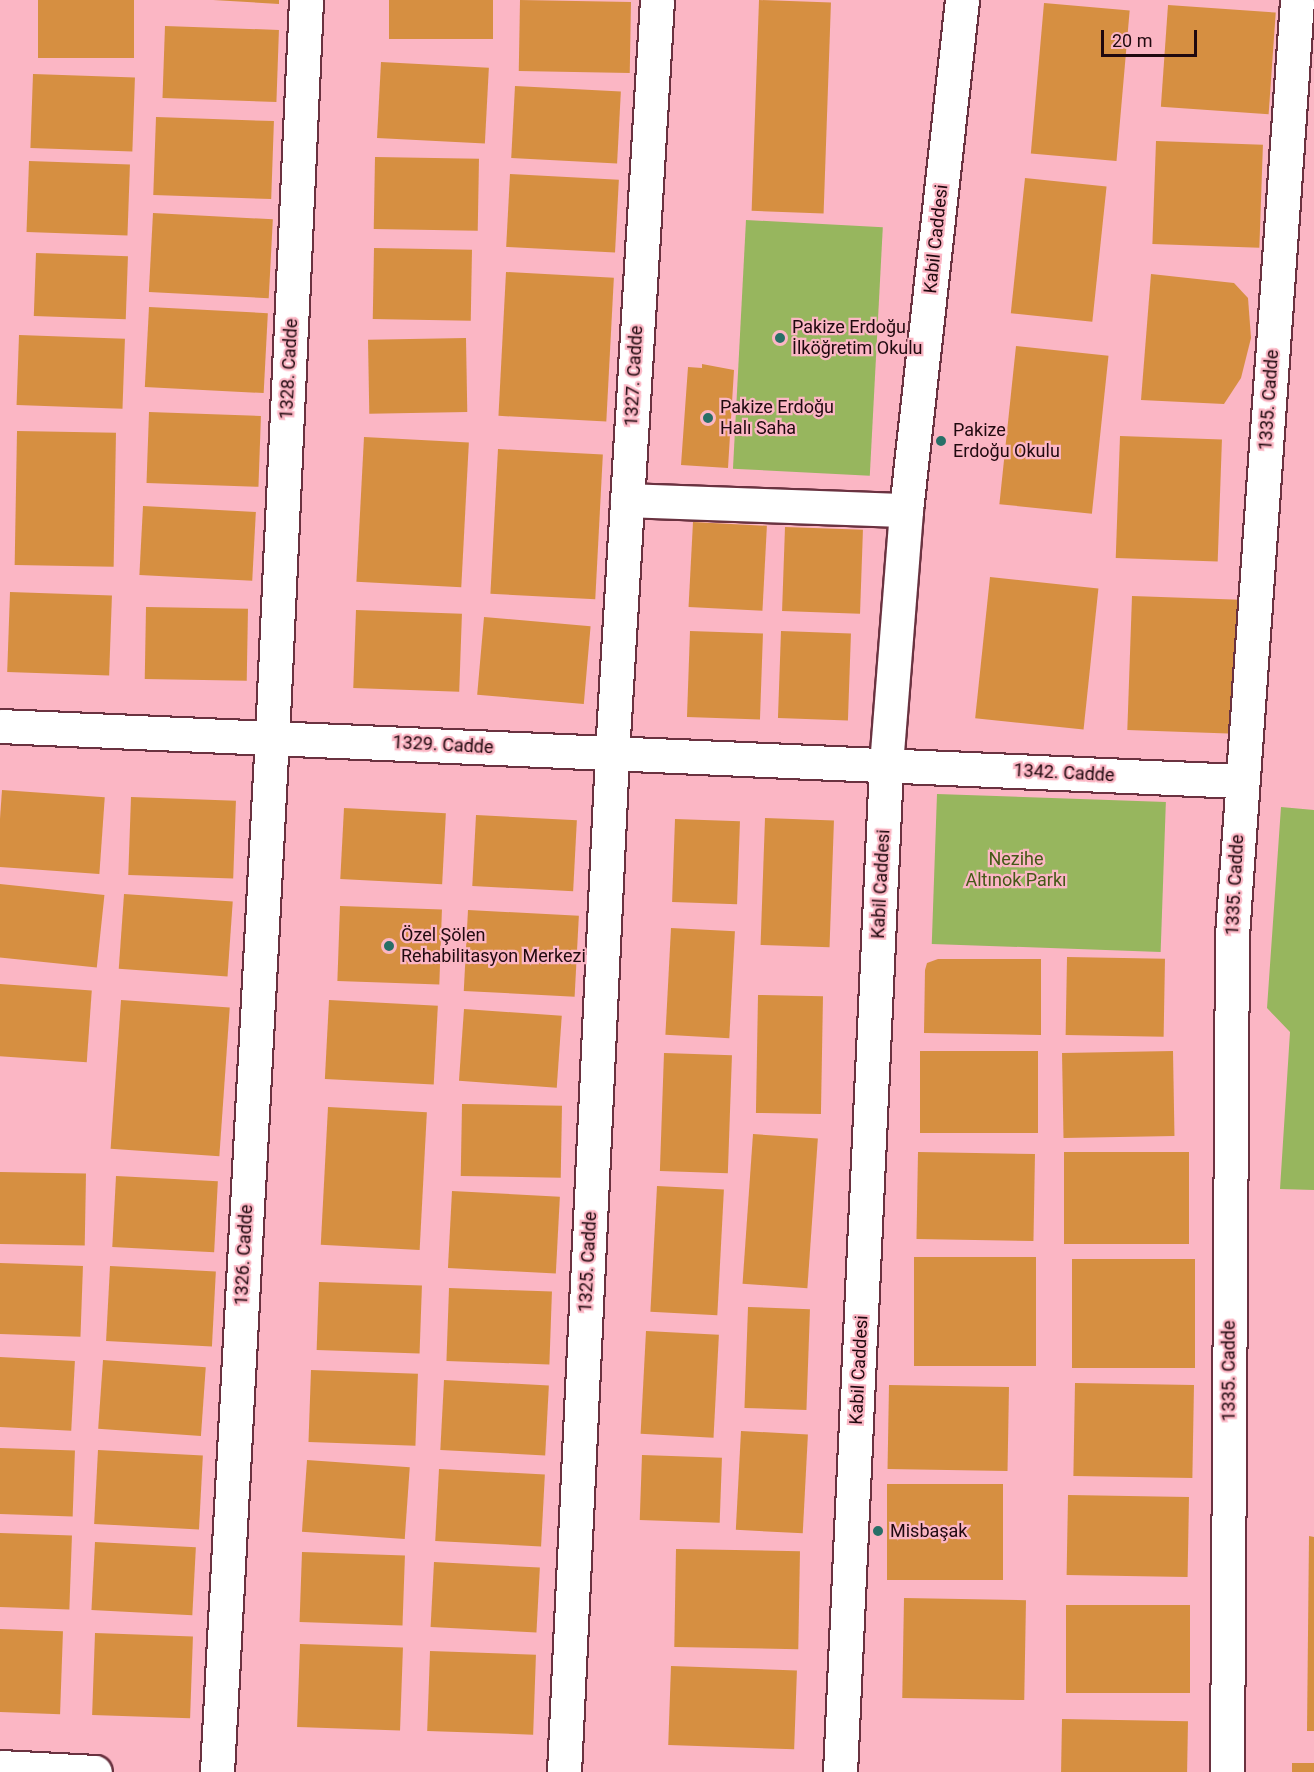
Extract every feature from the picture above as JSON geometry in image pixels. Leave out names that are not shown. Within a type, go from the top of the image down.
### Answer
[{"type":"street","name":"1328. Cadde","points":[[272,738],[306,0]]},
{"type":"street","name":"1327. Cadde","points":[[612,753],[657,0]]},
{"type":"street","name":"Kabil Caddesi","points":[[840,1772],[886,765],[906,510],[962,0]]},
{"type":"street","name":"1335. Cadde","points":[[1227,1772],[1232,935],[1297,0]]},
{"type":"street","points":[[627,500],[906,510]]},
{"type":"street","name":"1329. Cadde","points":[[0,726],[886,765]]},
{"type":"street","name":"1326. Cadde","points":[[217,1772],[272,738]]},
{"type":"street","name":"1325. Cadde","points":[[564,1772],[612,753]]},
{"type":"street","name":"1342. Cadde","points":[[886,765],[1242,781]]},
{"type":"street","points":[[0,1767],[94,1772]]},
{"type":"green space","points":[[746,220],[883,227],[870,476],[733,469]]},
{"type":"green space","name":"Nezihe Altınok Parkı","points":[[937,794],[1166,802],[1161,952],[932,944]]},
{"type":"green space","points":[[1281,807],[1314,810],[1314,1190],[1280,1189],[1290,1032],[1267,1008]]},
{"type":"building","points":[[38,0],[134,0],[134,58],[38,58]]},
{"type":"building","points":[[213,0],[279,0],[279,4]]},
{"type":"building","points":[[389,0],[493,0],[493,39],[389,39]]},
{"type":"building","points":[[520,0],[631,2],[630,73],[519,71]]},
{"type":"building","points":[[759,0],[831,3],[824,213],[752,211]]},
{"type":"building","points":[[1044,3],[1130,10],[1117,161],[1031,153]]},
{"type":"building","points":[[1168,5],[1276,13],[1269,114],[1161,107]]},
{"type":"building","points":[[165,26],[279,30],[276,102],[162,98]]},
{"type":"building","points":[[381,62],[489,68],[485,144],[377,138]]},
{"type":"building","points":[[33,74],[135,78],[132,152],[30,148]]},
{"type":"building","points":[[515,86],[621,92],[617,163],[511,158]]},
{"type":"building","points":[[156,117],[274,121],[271,199],[153,195]]},
{"type":"building","points":[[1156,141],[1263,145],[1259,248],[1152,244]]},
{"type":"building","points":[[375,157],[479,159],[478,231],[374,229]]},
{"type":"building","points":[[29,161],[130,165],[127,235],[27,232]]},
{"type":"building","points":[[510,174],[619,180],[615,253],[506,247]]},
{"type":"building","points":[[1025,178],[1107,187],[1092,322],[1011,313]]},
{"type":"building","points":[[153,213],[273,219],[269,298],[149,292]]},
{"type":"building","points":[[374,248],[472,250],[471,321],[373,319]]},
{"type":"building","points":[[36,253],[128,256],[126,319],[34,316]]},
{"type":"building","points":[[506,272],[614,278],[606,421],[498,416]]},
{"type":"building","points":[[1151,274],[1234,283],[1248,298],[1251,338],[1241,378],[1224,404],[1141,400]]},
{"type":"building","points":[[149,307],[268,313],[264,393],[145,387]]},
{"type":"building","points":[[19,335],[125,339],[122,409],[17,405]]},
{"type":"building","points":[[466,338],[467,412],[369,414],[368,340]]},
{"type":"building","points":[[1016,346],[1108,356],[1092,514],[999,504]]},
{"type":"building","name":"Pakize Erdoğu Halı Saha","points":[[702,364],[734,370],[728,468],[681,465],[688,367],[702,368]]},
{"type":"building","points":[[149,412],[261,416],[258,487],[147,483]]},
{"type":"building","points":[[17,431],[116,433],[114,567],[15,565]]},
{"type":"building","points":[[1120,436],[1222,440],[1218,561],[1116,558]]},
{"type":"building","points":[[364,437],[469,442],[461,587],[356,582]]},
{"type":"building","points":[[498,449],[603,454],[595,599],[490,594]]},
{"type":"building","points":[[143,506],[256,512],[252,581],[139,575]]},
{"type":"building","points":[[693,522],[767,526],[762,611],[689,607]]},
{"type":"building","points":[[785,527],[863,530],[860,614],[782,611]]},
{"type":"building","points":[[990,577],[1098,588],[1084,730],[975,718]]},
{"type":"building","points":[[10,592],[112,596],[109,676],[7,672]]},
{"type":"building","points":[[1132,596],[1240,600],[1235,734],[1127,730]]},
{"type":"building","points":[[146,607],[248,609],[247,681],[145,679]]},
{"type":"building","points":[[356,610],[462,614],[459,692],[353,688]]},
{"type":"building","points":[[484,617],[591,626],[584,704],[477,695]]},
{"type":"building","points":[[690,631],[763,634],[760,719],[687,717]]},
{"type":"building","points":[[781,631],[851,633],[848,720],[778,718]]},
{"type":"building","points":[[2,790],[105,797],[99,874],[0,867]]},
{"type":"building","points":[[131,797],[236,801],[233,879],[128,875]]},
{"type":"building","points":[[344,808],[446,813],[442,884],[340,879]]},
{"type":"building","points":[[476,815],[577,820],[573,891],[472,886]]},
{"type":"building","points":[[765,818],[834,820],[830,947],[761,945]]},
{"type":"building","points":[[675,819],[740,821],[737,904],[672,902]]},
{"type":"building","points":[[0,884],[104,895],[97,968],[0,957]]},
{"type":"building","points":[[124,894],[233,902],[228,976],[119,969]]},
{"type":"building","name":"Özel Şölen Rehabilitasyon Merkezi","points":[[340,906],[442,910],[439,985],[337,981]]},
{"type":"building","points":[[468,910],[579,916],[575,997],[464,991]]},
{"type":"building","points":[[671,928],[735,931],[729,1038],[665,1035]]},
{"type":"building","points":[[1067,957],[1165,959],[1164,1037],[1066,1035]]},
{"type":"building","points":[[938,959],[1041,959],[1041,1035],[924,1033],[925,970],[927,963]]},
{"type":"building","points":[[0,984],[92,990],[87,1062],[0,1056]]},
{"type":"building","points":[[758,995],[823,996],[821,1114],[756,1113]]},
{"type":"building","points":[[121,1000],[230,1008],[219,1156],[111,1149]]},
{"type":"building","points":[[329,1000],[438,1006],[434,1085],[325,1079]]},
{"type":"building","points":[[464,1009],[562,1016],[557,1088],[459,1081]]},
{"type":"building","points":[[920,1051],[1038,1051],[1038,1133],[920,1133]]},
{"type":"building","points":[[1173,1051],[1174,1136],[1064,1138],[1062,1053]]},
{"type":"building","points":[[664,1053],[732,1055],[728,1173],[660,1171]]},
{"type":"building","points":[[462,1104],[562,1106],[561,1178],[461,1176]]},
{"type":"building","points":[[328,1107],[427,1112],[420,1250],[321,1245]]},
{"type":"building","points":[[753,1134],[818,1139],[807,1288],[743,1284]]},
{"type":"building","points":[[918,1152],[1035,1154],[1033,1241],[916,1239]]},
{"type":"building","points":[[1064,1152],[1189,1152],[1189,1244],[1064,1244]]},
{"type":"building","points":[[0,1172],[86,1174],[85,1245],[0,1244]]},
{"type":"building","points":[[116,1176],[218,1181],[214,1252],[112,1247]]},
{"type":"building","points":[[657,1186],[724,1190],[717,1315],[650,1312]]},
{"type":"building","points":[[452,1191],[560,1197],[556,1274],[448,1268]]},
{"type":"building","points":[[914,1257],[1036,1257],[1036,1366],[914,1366]]},
{"type":"building","points":[[1072,1259],[1195,1259],[1195,1368],[1072,1368]]},
{"type":"building","points":[[0,1263],[83,1266],[80,1337],[0,1334]]},
{"type":"building","points":[[110,1266],[216,1272],[212,1346],[106,1341]]},
{"type":"building","points":[[319,1282],[422,1286],[420,1354],[317,1350]]},
{"type":"building","points":[[449,1288],[552,1292],[549,1365],[446,1361]]},
{"type":"building","points":[[748,1307],[810,1309],[806,1410],[744,1408]]},
{"type":"building","points":[[646,1331],[719,1335],[714,1438],[641,1434]]},
{"type":"building","points":[[0,1357],[75,1361],[71,1431],[0,1427]]},
{"type":"building","points":[[103,1360],[206,1367],[201,1436],[98,1429]]},
{"type":"building","points":[[311,1370],[418,1374],[415,1446],[308,1442]]},
{"type":"building","points":[[444,1380],[549,1385],[545,1455],[440,1450]]},
{"type":"building","points":[[1075,1383],[1194,1385],[1192,1478],[1073,1476]]},
{"type":"building","points":[[889,1385],[1009,1387],[1008,1471],[888,1469]]},
{"type":"building","points":[[741,1431],[808,1435],[803,1533],[736,1530]]},
{"type":"building","points":[[0,1448],[75,1451],[73,1517],[0,1514]]},
{"type":"building","points":[[98,1450],[203,1455],[199,1529],[94,1524]]},
{"type":"building","points":[[642,1455],[722,1458],[720,1523],[640,1520]]},
{"type":"building","points":[[307,1460],[410,1467],[405,1539],[302,1532]]},
{"type":"building","points":[[439,1469],[545,1475],[541,1546],[435,1541]]},
{"type":"building","points":[[887,1484],[1003,1484],[1003,1580],[887,1580]]},
{"type":"building","points":[[1068,1495],[1189,1497],[1188,1577],[1067,1575]]},
{"type":"building","points":[[0,1533],[72,1536],[69,1609],[0,1607]]},
{"type":"building","points":[[1309,1536],[1314,1537],[1314,1731],[1307,1731]]},
{"type":"building","points":[[95,1542],[196,1547],[192,1615],[91,1610]]},
{"type":"building","points":[[676,1549],[800,1551],[798,1649],[674,1647]]},
{"type":"building","points":[[302,1552],[405,1556],[402,1626],[300,1622]]},
{"type":"building","points":[[434,1562],[540,1568],[536,1632],[431,1627]]},
{"type":"building","points":[[904,1598],[1026,1600],[1024,1700],[902,1698]]},
{"type":"building","points":[[1066,1605],[1190,1605],[1190,1693],[1066,1693]]},
{"type":"building","points":[[0,1629],[63,1631],[60,1714],[0,1712]]},
{"type":"building","points":[[95,1633],[193,1636],[190,1718],[92,1715]]},
{"type":"building","points":[[300,1644],[403,1648],[400,1731],[297,1727]]},
{"type":"building","points":[[430,1651],[536,1655],[533,1735],[427,1731]]},
{"type":"building","points":[[671,1666],[797,1670],[794,1749],[668,1745]]},
{"type":"building","points":[[1062,1719],[1188,1721],[1187,1772],[1061,1772]]},
{"type":"building","points":[[1292,1763],[1314,1763],[1314,1772],[1292,1772]]},
{"type":"place","name":"Pakize Erdoğu İlköğretim Okulu","points":[[780,338]]},
{"type":"place","name":"Pakize Erdoğu Halı Saha","points":[[708,418]]},
{"type":"place","name":"Pakize Erdoğu Okulu","points":[[941,441]]},
{"type":"place","name":"Özel Şölen Rehabilitasyon Merkezi","points":[[389,946]]},
{"type":"place","name":"Misbaşak","points":[[878,1531]]}]
